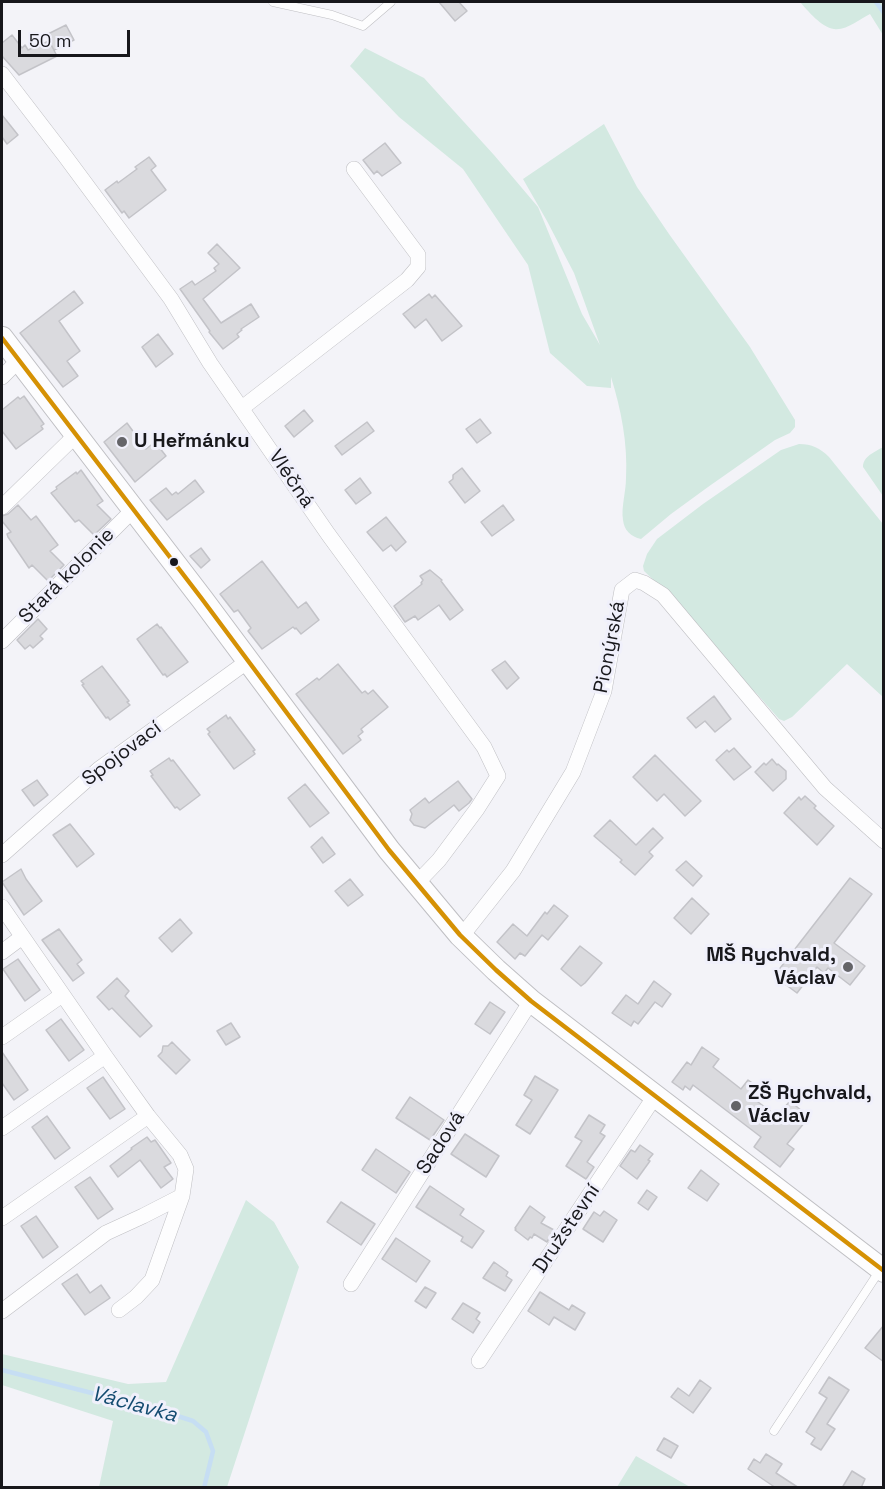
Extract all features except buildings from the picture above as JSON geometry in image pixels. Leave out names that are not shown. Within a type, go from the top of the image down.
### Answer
[{"type":"street","name":"Vléčná","points":[[2,74],[171,299],[210,363],[328,534],[484,747],[498,776],[439,860],[416,884]]},
{"type":"street","points":[[242,408],[407,280],[418,267],[418,255],[354,170]]},
{"type":"street","points":[[2,338],[389,850],[460,935],[531,1001],[882,1270]]},
{"type":"street","points":[[2,377],[19,360]]},
{"type":"street","points":[[2,507],[76,435]]},
{"type":"street","name":"Stará kolonie","points":[[2,641],[133,510]]},
{"type":"street","name":"Pionýrská","points":[[460,935],[513,871],[573,772],[604,691],[622,590],[635,580],[663,594],[825,788],[884,841]]},
{"type":"street","name":"Spojovací","points":[[2,855],[99,769],[248,661]]},
{"type":"street","points":[[2,907],[148,1116],[180,1155],[186,1169],[182,1196],[152,1280],[136,1297],[119,1310]]},
{"type":"street","points":[[2,952],[22,937]]},
{"type":"street","points":[[2,1037],[63,995]]},
{"type":"street","name":"Sadová","points":[[351,1284],[531,1001]]},
{"type":"street","points":[[2,1128],[105,1056]]},
{"type":"street","name":"Družstevní","points":[[479,1361],[655,1096]]},
{"type":"street","points":[[2,1218],[148,1116]]},
{"type":"street","points":[[2,1311],[106,1233],[182,1196]]},
{"type":"lane","points":[[273,2],[332,15],[363,26],[391,2]]},
{"type":"lane","points":[[774,1431],[882,1270]]},
{"type":"green space","points":[[800,2],[883,2],[883,35],[870,14],[848,26],[834,29],[820,22]]},
{"type":"green space","points":[[365,48],[424,78],[538,207],[582,314],[600,345],[574,273],[523,179],[604,124],[637,187],[750,347],[795,420],[795,427],[790,433],[775,440],[708,487],[641,539],[634,537],[624,524],[625,440],[611,377],[611,388],[587,386],[550,353],[528,265],[463,169],[399,117],[350,66]]},
{"type":"green space","points":[[799,444],[816,447],[829,457],[883,524],[883,697],[847,664],[792,717],[784,721],[779,719],[757,694],[735,675],[665,591],[644,571],[643,566],[647,554],[657,539],[781,450]]},
{"type":"green space","points":[[883,447],[883,496],[863,467],[867,457]]},
{"type":"green space","points":[[246,1200],[274,1222],[299,1267],[227,1487],[99,1487],[113,1421],[2,1385],[2,1354],[128,1384],[166,1382]]},
{"type":"green space","points":[[636,1456],[690,1487],[617,1487]]},
{"type":"waterway","points":[[876,2],[884,13]]},
{"type":"waterway","name":"Václavka","points":[[2,1370],[193,1421],[206,1432],[213,1451],[204,1488]]},
{"type":"transit line","points":[[2,338],[202,599],[389,850],[460,935],[531,1001],[884,1271]]},
{"type":"place","name":"U Heřmánku","points":[[122,442]]},
{"type":"place","name":"MŠ Rychvald, Václav","points":[[848,967]]},
{"type":"place","name":"ZŠ Rychvald, Václav","points":[[736,1106]]}]
